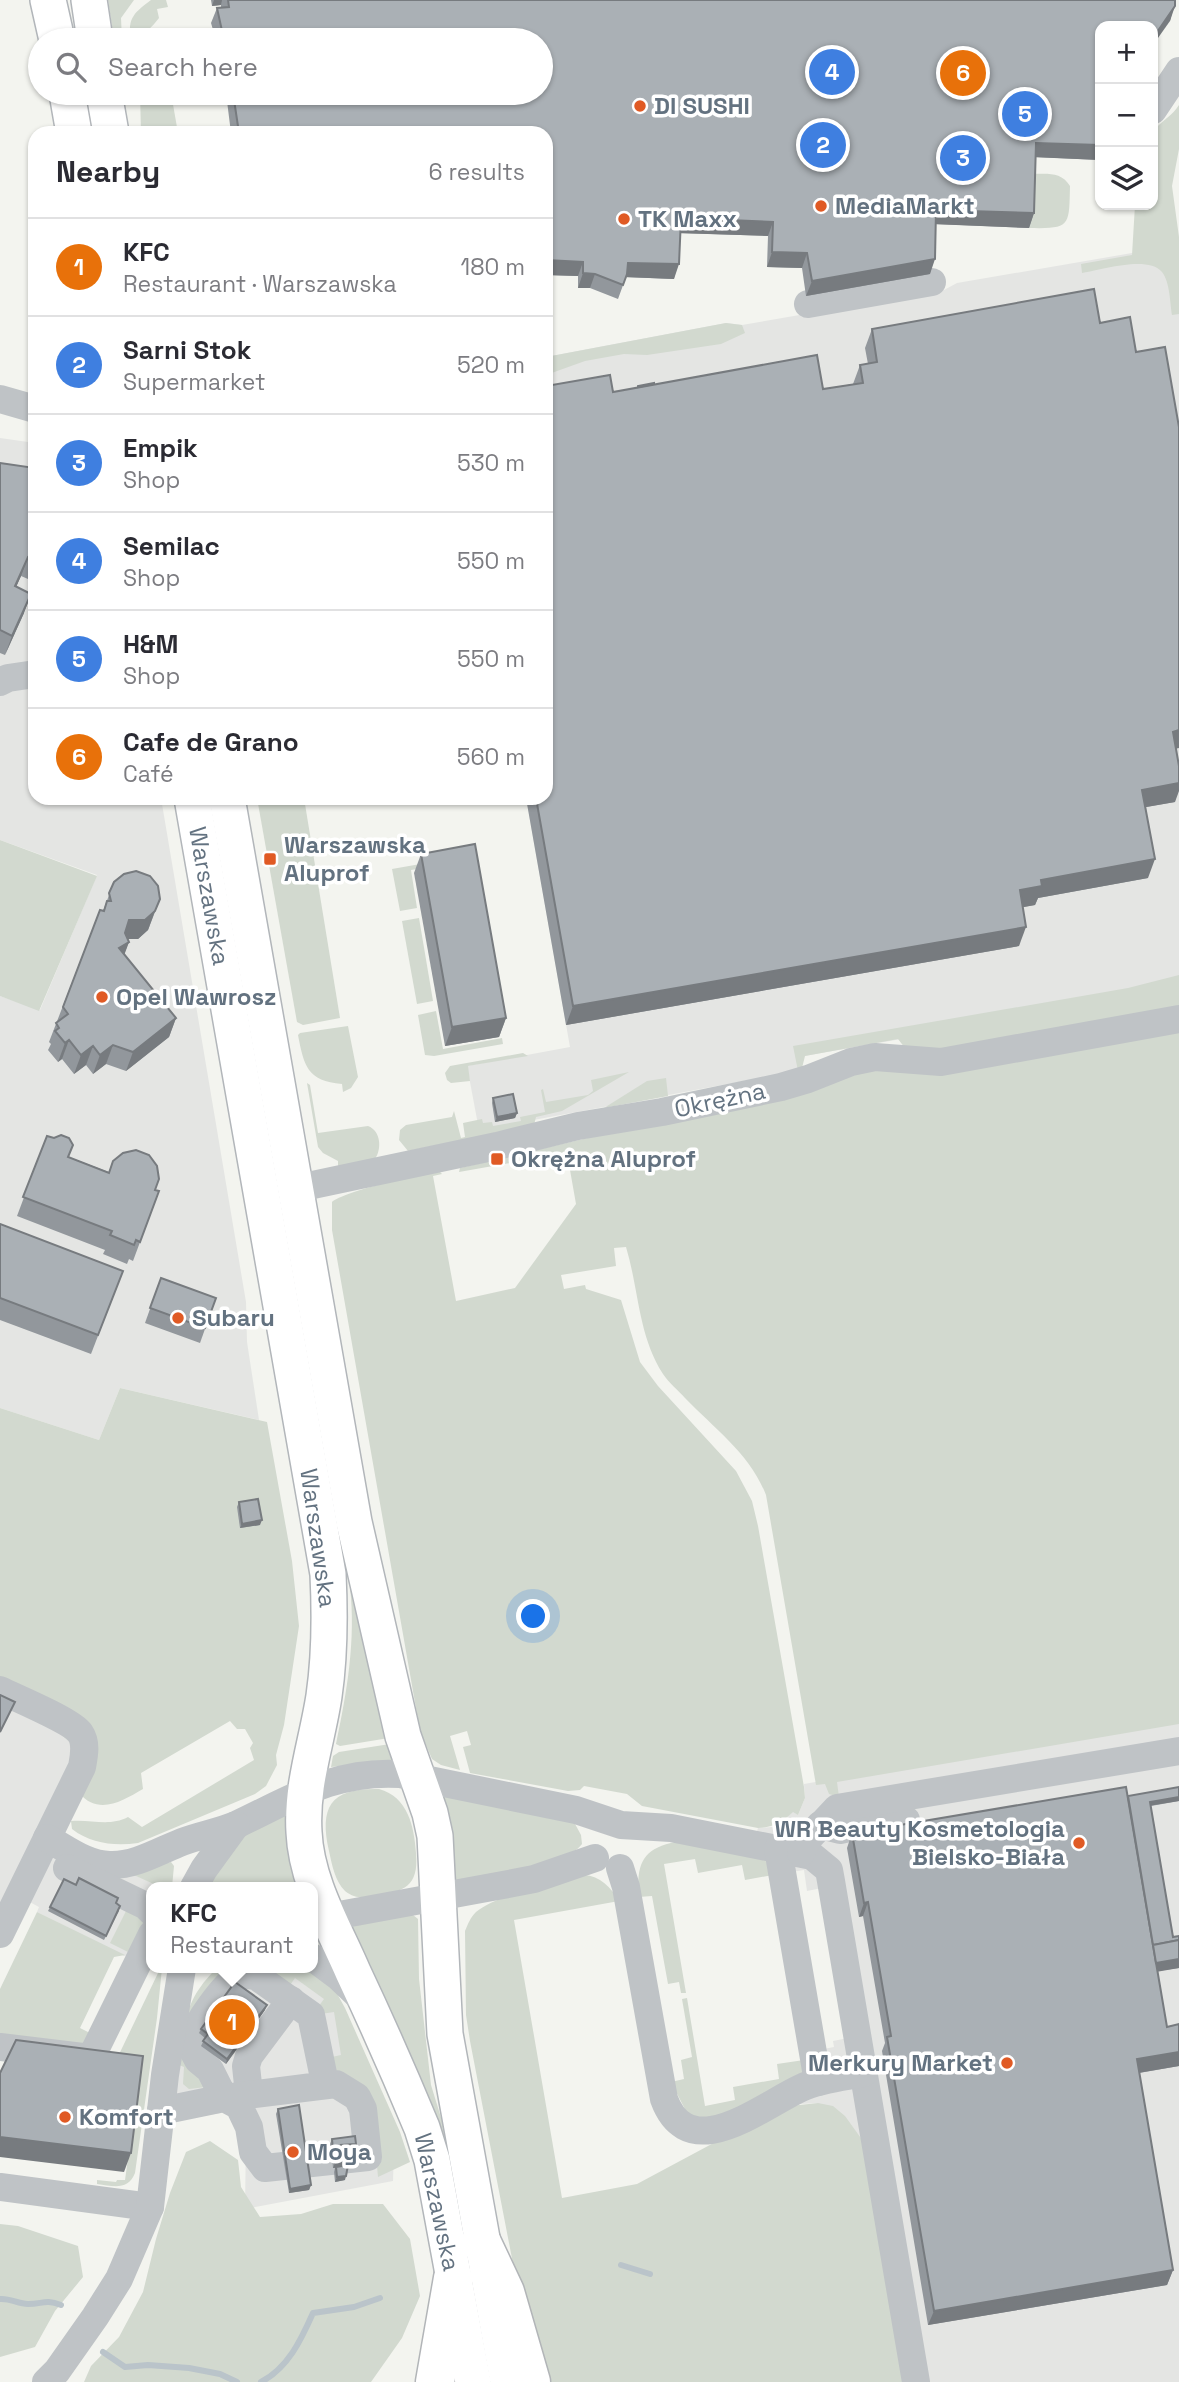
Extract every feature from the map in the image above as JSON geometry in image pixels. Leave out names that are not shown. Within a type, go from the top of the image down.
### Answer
[{"type":"highway","points":[[481,2241],[505,2292],[530,2382]]},
{"type":"highway","points":[[435,2382],[453,2278]]},
{"type":"main road","points":[[48,0],[54,28]]},
{"type":"main road","points":[[89,0],[93,28]]},
{"type":"main road","points":[[69,105],[73,126]]},
{"type":"main road","points":[[106,105],[110,126]]},
{"type":"main road","name":"Warszawska","points":[[193,805],[328,1574],[330,1627],[324,1698],[305,1790],[304,1833],[313,1882]]},
{"type":"main road","name":"Warszawska","points":[[228,805],[354,1522],[403,1736],[430,1813],[435,1836],[445,2034],[508,2382]]},
{"type":"main road","name":"Warszawska","points":[[320,1918],[368,2005],[422,2127],[432,2160],[473,2382]]},
{"type":"street","points":[[1158,102],[1179,71]]},
{"type":"street","points":[[808,304],[932,282]]},
{"type":"street","points":[[0,398],[28,392]]},
{"type":"street","points":[[0,398],[28,407]]},
{"type":"street","points":[[0,682],[28,675]]},
{"type":"street","name":"Okrężna","points":[[261,1196],[578,1126],[781,1087],[851,1062],[875,1057],[942,1062],[1179,1019]]},
{"type":"street","points":[[0,1690],[64,1721],[80,1733],[85,1751],[82,1767],[0,1934]]},
{"type":"street","points":[[789,1851],[836,1808],[1179,1751]]},
{"type":"street","points":[[43,1846],[92,1863],[110,1866],[129,1863],[184,1841],[236,1825],[305,1790],[328,1782],[381,1773],[576,1810],[621,1825],[633,1834],[637,1847],[632,1860],[620,1868],[603,1866],[594,1858],[592,1843],[594,1836],[606,1825],[621,1825],[671,1828],[812,1856],[828,1870],[916,2382]]},
{"type":"street","points":[[820,1825],[839,1829],[900,1817],[906,1820],[908,1838]]},
{"type":"street","points":[[197,1882],[236,1825]]},
{"type":"street","points":[[43,1846],[146,1906]]},
{"type":"street","points":[[789,1851],[818,2081]]},
{"type":"street","points":[[320,1918],[534,1879],[594,1858]]},
{"type":"street","points":[[620,1868],[626,1887],[664,2099],[667,2109],[679,2124],[694,2131],[714,2130],[818,2081],[864,2073]]},
{"type":"street","points":[[0,2047],[92,2058],[146,1946]]},
{"type":"street","points":[[318,1961],[368,2005]]},
{"type":"street","points":[[46,2382],[72,2350],[119,2279],[150,2207],[164,2076],[182,1973]]},
{"type":"street","points":[[237,2096],[192,2052],[190,2045],[193,2032],[227,1985],[241,1973],[256,1976],[306,2010],[314,2021],[325,2083]]},
{"type":"street","points":[[161,2111],[237,2096],[325,2083],[336,2084],[358,2097],[363,2109],[368,2157],[265,2168],[253,2152],[249,2127],[237,2096],[249,2056],[290,2000]]},
{"type":"street","points":[[0,2187],[150,2207]]},
{"type":"shaded area","points":[[108,0],[134,0],[121,18],[121,28],[112,28]]},
{"type":"shaded area","points":[[151,0],[166,0],[168,7],[157,9],[159,18],[150,28],[130,28],[131,21]]},
{"type":"shaded area","points":[[140,105],[173,105],[177,126],[141,126]]},
{"type":"shaded area","points":[[1179,105],[1179,149],[1172,186],[1179,237],[1179,314],[1172,315],[1167,281],[1155,267],[1136,264],[1082,273],[1081,264],[1132,255],[1135,210],[1158,210],[1158,126]]},
{"type":"shaded area","points":[[1030,174],[1058,176],[1070,186],[1068,217],[1060,226],[1029,228]]},
{"type":"shaded area","points":[[1132,253],[1179,256],[1179,1004],[924,1035],[804,1056],[798,1071],[479,1130],[467,1066],[570,1047],[527,805],[553,805],[553,356],[726,323],[742,325],[944,290],[957,283]]},
{"type":"shaded area","points":[[726,323],[742,325],[745,333],[721,344],[647,355],[624,354],[585,361],[553,372],[553,356]]},
{"type":"shaded area","points":[[0,438],[28,442],[28,805],[162,805],[246,1302],[247,1342],[259,1420],[120,1388],[99,1440],[0,1408],[0,996],[40,1010],[97,875],[0,840]]},
{"type":"shaded area","points":[[258,805],[305,805],[340,1018],[303,1025],[297,1022]]},
{"type":"shaded area","points":[[0,840],[97,876],[39,1011],[0,996]]},
{"type":"shaded area","points":[[477,854],[471,860],[411,870],[417,908],[400,911],[392,869]]},
{"type":"shaded area","points":[[419,918],[433,1001],[417,1004],[402,921]]},
{"type":"shaded area","points":[[1179,975],[1179,1008],[940,1049],[905,1048],[898,1039],[805,1056],[802,1068],[798,1071],[793,1046],[1128,988]]},
{"type":"shaded area","points":[[436,1011],[443,1049],[502,1038],[503,1044],[434,1056],[425,1055],[418,1015]]},
{"type":"shaded area","points":[[348,1026],[358,1077],[351,1088],[343,1092],[342,1084],[321,1079],[309,1070],[302,1055],[298,1035]]},
{"type":"shaded area","points":[[1179,1032],[1179,1724],[837,1782],[839,1797],[829,1794],[825,1784],[816,1785],[766,1495],[741,1454],[663,1374],[648,1344],[626,1247],[614,1248],[616,1266],[561,1275],[564,1289],[585,1285],[586,1289],[621,1300],[640,1362],[658,1386],[736,1471],[752,1501],[805,1798],[798,1815],[793,1812],[777,1824],[758,1828],[642,1806],[627,1794],[584,1786],[580,1790],[568,1791],[470,1773],[463,1747],[471,1745],[467,1731],[450,1736],[460,1770],[441,1765],[432,1759],[420,1731],[332,1230],[332,1202],[384,1183],[440,1172],[442,1174],[433,1176],[456,1301],[515,1288],[576,1204],[567,1153],[459,1172],[460,1168],[871,1071]]},
{"type":"shaded area","points":[[523,1053],[528,1056],[468,1066],[470,1081],[451,1083],[447,1080],[445,1073],[450,1066]]},
{"type":"shaded area","points":[[629,1072],[562,1111],[536,1117],[534,1125],[408,1151],[399,1140],[400,1130],[406,1125],[452,1117],[454,1111],[461,1138],[465,1137],[463,1123],[482,1119],[483,1123],[492,1122],[493,1126],[521,1121],[520,1117],[545,1112],[543,1089],[546,1102],[588,1095],[593,1091],[591,1080]]},
{"type":"shaded area","points":[[666,1078],[668,1096],[604,1108],[647,1081]]},
{"type":"shaded area","points":[[307,1083],[310,1085],[318,1133],[368,1126],[378,1136],[379,1150],[375,1159],[338,1169],[338,1161],[323,1153],[318,1147]]},
{"type":"shaded area","points":[[120,1388],[267,1422],[292,1561],[299,1626],[284,1725],[276,1755],[277,1765],[266,1786],[255,1794],[138,1843],[121,1844],[87,1838],[72,1829],[71,1821],[107,1822],[128,1817],[142,1827],[254,1760],[250,1748],[253,1743],[245,1729],[237,1729],[230,1721],[141,1773],[143,1789],[119,1802],[94,1804],[79,1793],[93,1763],[0,1680],[0,1408],[99,1440]]},
{"type":"shaded area","points":[[340,1534],[389,1738],[340,1746],[336,1744],[347,1685],[352,1607]]},
{"type":"shaded area","points":[[0,1701],[67,1732],[75,1754],[0,1908]]},
{"type":"shaded area","points":[[1179,1718],[1179,2382],[904,2382],[818,2103],[800,2104],[803,2053],[834,2047],[833,2041],[848,2038],[822,1888],[807,1891],[804,1870],[773,1875],[750,1853],[758,1828],[780,1824],[793,1811],[798,1815],[805,1798],[804,1784]]},
{"type":"shaded area","points":[[390,1744],[398,1760],[331,1767],[333,1756],[339,1752]]},
{"type":"shaded area","points":[[379,1789],[397,1799],[408,1814],[415,1843],[415,1873],[402,1889],[371,1897],[356,1897],[345,1891],[334,1872],[326,1835],[328,1811],[339,1796]]},
{"type":"shaded area","points":[[439,1794],[574,1822],[581,1835],[582,1844],[573,1852],[542,1864],[452,1882]]},
{"type":"shaded area","points":[[288,1810],[303,1882],[206,1882],[242,1836]]},
{"type":"shaded area","points":[[676,1842],[765,1860],[773,1875],[745,1880],[742,1865],[698,1873],[695,1859],[664,1864],[686,1993],[681,1993],[679,1982],[668,1984],[652,1896],[639,1897],[640,1867],[644,1860],[655,1849]]},
{"type":"shaded area","points":[[51,1850],[103,1875],[137,1876],[150,1882],[146,1882],[146,1953],[124,1956],[37,1912],[39,1907],[26,1900]]},
{"type":"shaded area","points":[[171,1862],[174,1866],[172,1882],[149,1882],[136,1876],[103,1875]]},
{"type":"shaded area","points":[[584,1875],[604,1883],[619,1901],[514,1920],[562,2198],[637,2184],[781,2107],[818,2103],[833,2106],[845,2116],[863,2141],[904,2382],[538,2382],[470,2041],[466,2015],[465,1931],[476,1912],[498,1900]]},
{"type":"shaded area","points":[[128,1907],[143,1919],[144,1924],[132,1954],[110,1943]]},
{"type":"shaded area","points":[[37,1912],[125,1955],[114,1957],[80,2028],[92,2034],[84,2045],[0,2041],[0,1989]]},
{"type":"shaded area","points":[[413,1915],[418,1919],[419,1979],[431,2085],[454,2160],[494,2382],[484,2382],[345,1926]]},
{"type":"shaded area","points":[[158,1973],[162,1973],[135,2173],[128,2183],[114,2186],[97,2184],[97,2180],[125,2180],[140,2072],[112,2069]]},
{"type":"shaded area","points":[[212,1973],[237,1973],[206,2087],[189,2089],[183,2084],[184,2067],[179,2065],[185,2024],[192,2001]]},
{"type":"shaded area","points":[[214,1973],[291,1973],[332,2004],[394,2148],[393,2181],[245,2209],[246,2136],[227,2112],[173,2121],[177,2079],[203,1983]]},
{"type":"shaded area","points":[[262,1973],[318,1973],[334,1988],[400,2132],[410,2162],[378,2177],[373,2122],[336,2075],[327,2058],[341,2055],[334,2012],[321,2014],[316,2010],[324,1999],[295,1978],[288,1988]]},
{"type":"shaded area","points":[[687,1998],[705,2106],[735,2100],[733,2087],[779,2079],[777,2064],[804,2060],[803,2073],[728,2114],[710,2119],[688,2115],[671,2082],[684,2079],[681,2060],[692,2057],[682,1999]]},
{"type":"shaded area","points":[[210,2141],[238,2160],[241,2187],[260,2217],[301,2214],[333,2204],[383,2204],[410,2239],[420,2296],[402,2338],[371,2382],[84,2382],[91,2366],[119,2337],[143,2292],[170,2193],[186,2152]]},
{"type":"shaded area","points":[[0,2224],[18,2226],[78,2246],[83,2277],[55,2311],[35,2347],[0,2357]]},
{"type":"building","points":[[228,0],[1175,0],[1175,6],[1158,31],[1158,21],[1095,21],[1095,145],[1036,143],[1034,213],[936,210],[935,259],[812,281],[807,253],[772,252],[773,222],[681,218],[679,264],[628,263],[623,285],[595,274],[583,273],[583,262],[553,260],[553,126],[238,126],[235,105],[553,105],[553,28],[221,28],[217,8],[229,7]]},
{"type":"building","points":[[1094,289],[1100,323],[1130,317],[1136,352],[1165,347],[1179,427],[1179,730],[1173,732],[1179,783],[1142,790],[1155,859],[1041,880],[1042,886],[1020,890],[1026,927],[573,1006],[537,805],[553,805],[553,385],[610,375],[613,392],[817,355],[823,389],[863,383],[860,365],[877,362],[872,329]]},
{"type":"building","points":[[0,463],[28,467],[28,557],[15,586],[28,592],[28,601],[12,636],[0,630]]},
{"type":"building","points":[[475,844],[506,1018],[452,1027],[421,854]]},
{"type":"building","name":"Opel Wawrosz","points":[[136,871],[150,876],[158,886],[160,899],[155,911],[145,920],[129,920],[125,933],[129,942],[119,948],[176,1018],[133,1052],[113,1045],[100,1055],[93,1046],[81,1055],[69,1040],[65,1043],[55,1031],[59,1028],[56,1023],[68,1014],[63,1007],[100,910],[104,911],[107,901],[111,901],[109,893],[114,882],[124,874]]},
{"type":"building","points":[[513,1094],[517,1113],[497,1117],[493,1098]]},
{"type":"building","points":[[61,1135],[69,1138],[73,1145],[68,1157],[109,1173],[113,1161],[123,1153],[136,1150],[149,1155],[157,1166],[159,1179],[155,1190],[159,1191],[140,1242],[136,1240],[134,1245],[110,1235],[112,1231],[23,1197],[47,1136],[54,1138]]},
{"type":"building","points":[[0,1224],[123,1271],[98,1335],[0,1298]]},
{"type":"building","points":[[161,1278],[216,1298],[205,1328],[150,1308]]},
{"type":"building","points":[[258,1499],[262,1520],[242,1524],[239,1502]]},
{"type":"building","points":[[0,1695],[15,1702],[0,1732]]},
{"type":"building","name":"Merkury Market","points":[[1126,1787],[1167,2027],[1179,2024],[1179,2052],[1137,2059],[1173,2270],[934,2311],[887,2037],[891,2036],[868,1902],[864,1903],[852,1833]]},
{"type":"building","points":[[1179,1787],[1179,1797],[1150,1802],[1173,1937],[1179,1936],[1179,1940],[1153,1945],[1128,1796]]},
{"type":"building","points":[[79,1878],[118,1898],[116,1903],[120,1906],[106,1936],[50,1907],[64,1879],[76,1885]]},
{"type":"building","points":[[1179,1940],[1179,1959],[1156,1963],[1153,1945]]},
{"type":"building","points":[[235,1982],[267,2005],[227,2059],[203,2041],[208,2034],[201,2029]]},
{"type":"building","name":"Komfort","points":[[16,2040],[143,2056],[131,2153],[0,2137],[0,2073]]},
{"type":"building","name":"Moya","points":[[299,2105],[311,2185],[290,2189],[278,2109]]},
{"type":"building","points":[[355,2136],[356,2144],[341,2145],[342,2149],[333,2150],[332,2139]]},
{"type":"building","points":[[346,2152],[345,2162],[335,2163],[334,2153]]},
{"type":"building","points":[[348,2165],[346,2176],[337,2177],[336,2167]]},
{"type":"waterway","points":[[621,2265],[650,2274]]},
{"type":"waterway","points":[[261,2382],[286,2361],[313,2313],[354,2307],[380,2298]]},
{"type":"waterway","points":[[0,2299],[24,2304],[47,2302],[61,2305]]},
{"type":"waterway","points":[[103,2352],[125,2367],[148,2365],[189,2368],[220,2374],[237,2382]]},
{"type":"place","name":"Semilac","points":[[832,72]]},
{"type":"place","name":"Cafe de Grano","points":[[963,73]]},
{"type":"place","name":"DI SUSHI","points":[[640,106]]},
{"type":"place","name":"H&M","points":[[1025,114]]},
{"type":"place","name":"Sarni Stok","points":[[823,145]]},
{"type":"place","name":"Empik","points":[[963,158]]},
{"type":"place","name":"MediaMarkt","points":[[821,206]]},
{"type":"place","name":"TK Maxx","points":[[624,219]]},
{"type":"place","name":"Warszawska Aluprof","points":[[270,859]]},
{"type":"place","name":"Opel Wawrosz","points":[[102,997]]},
{"type":"place","name":"Okrężna Aluprof","points":[[497,1159]]},
{"type":"place","name":"Subaru","points":[[178,1318]]},
{"type":"place","name":"WR Beauty Kosmetologia Bielsko-Biała","points":[[1079,1843]]},
{"type":"place","name":"KFC","points":[[232,2022]]},
{"type":"place","name":"Merkury Market","points":[[1007,2063]]},
{"type":"place","name":"Komfort","points":[[65,2117]]},
{"type":"place","name":"Moya","points":[[293,2152]]}]
